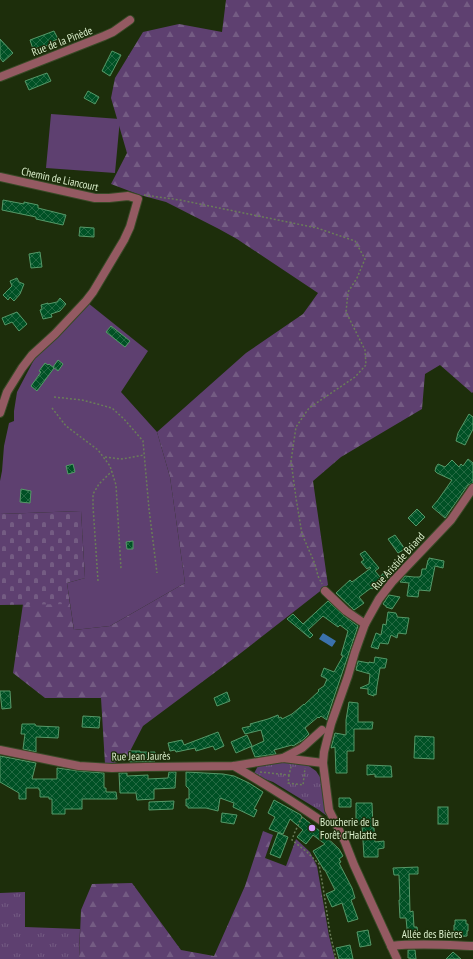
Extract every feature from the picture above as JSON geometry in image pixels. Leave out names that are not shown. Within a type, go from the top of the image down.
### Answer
[{"type":"street","name":"Rue de la Pinède","points":[[0,77],[104,36],[130,20]]},
{"type":"street","name":"Chemin de Liancourt","points":[[0,177],[95,198],[128,196],[138,199]]},
{"type":"street","points":[[0,413],[7,392],[22,368],[32,355],[55,334],[93,292],[124,240],[130,227],[138,199]]},
{"type":"street","name":"Rue Aristide Briand","points":[[397,959],[345,842],[329,810],[323,763],[324,752],[331,724],[365,624],[379,599],[392,582],[451,520],[473,488]]},
{"type":"street","points":[[325,591],[346,612],[365,624]]},
{"type":"street","points":[[283,758],[302,748],[322,730]]},
{"type":"street","name":"Rue Jean Jaurès","points":[[0,750],[79,766],[112,768],[145,766],[234,766],[283,758]]},
{"type":"street","points":[[283,758],[323,763]]},
{"type":"street","points":[[234,766],[271,787],[323,822]]},
{"type":"street","name":"Allée des Bières","points":[[391,946],[473,946]]},
{"type":"path","points":[[138,199],[144,194],[317,228],[355,241],[365,260],[348,292],[346,312],[365,350],[366,365],[355,377],[309,408],[296,427],[291,460],[302,534],[325,591]]},
{"type":"path","points":[[54,397],[82,400],[112,408],[124,419],[143,441],[149,509],[157,573]]},
{"type":"path","points":[[52,408],[66,426],[98,450],[110,466],[116,485],[121,569]]},
{"type":"path","points":[[104,457],[122,459],[144,455]]},
{"type":"path","points":[[98,581],[93,494],[99,484],[112,471]]},
{"type":"path","points":[[251,763],[255,771],[289,775]]},
{"type":"path","points":[[290,767],[288,783],[303,785],[305,768]]},
{"type":"path","points":[[306,810],[299,822],[292,840],[319,864],[330,933],[336,959]]},
{"type":"green space","points":[[226,0],[473,0],[473,392],[472,393],[440,365],[425,374],[422,409],[341,457],[313,481],[328,585],[237,656],[143,726],[125,761],[105,764],[101,698],[45,698],[13,673],[23,604],[70,604],[74,630],[110,626],[185,583],[170,477],[157,432],[246,353],[303,314],[318,293],[237,239],[219,229],[166,202],[140,195],[111,184],[127,153],[111,98],[115,78],[143,32],[179,24],[222,32]]},
{"type":"green space","points":[[51,114],[120,119],[115,173],[46,168]]},
{"type":"green space","points":[[88,303],[148,351],[121,392],[157,432],[170,477],[185,583],[110,626],[74,630],[67,583],[85,578],[81,511],[0,514],[0,481],[4,446],[9,423],[14,421],[17,392],[37,354]]},
{"type":"green space","points":[[81,511],[85,578],[67,583],[70,604],[0,605],[0,514]]},
{"type":"green space","points":[[282,761],[306,764],[316,771],[320,777],[326,809],[331,819],[273,782],[253,775],[258,766]]},
{"type":"green space","points":[[263,831],[273,835],[265,858],[286,866],[296,839],[310,852],[317,866],[329,936],[335,959],[79,959],[81,910],[92,884],[132,883],[181,950],[214,956],[245,886]]},
{"type":"green space","points":[[25,892],[25,927],[80,929],[79,959],[0,959],[0,893]]},
{"type":"water","points":[[323,633],[336,641],[332,647],[319,639]]},
{"type":"building","points":[[54,31],[58,39],[53,41],[54,43],[38,49],[38,47],[33,49],[30,40]]},
{"type":"building","points":[[0,39],[13,53],[3,62],[0,58]]},
{"type":"building","points":[[112,51],[121,55],[110,76],[102,71]]},
{"type":"building","points":[[47,73],[51,81],[29,90],[25,81]]},
{"type":"building","points":[[88,91],[99,97],[95,104],[84,98]]},
{"type":"building","points":[[3,200],[38,205],[38,208],[66,215],[63,225],[36,219],[36,217],[2,210]]},
{"type":"building","points":[[80,227],[94,228],[94,237],[79,236]]},
{"type":"building","points":[[40,252],[42,267],[31,268],[29,254]]},
{"type":"building","points":[[17,278],[19,282],[24,284],[20,294],[14,301],[10,297],[8,300],[3,295],[12,286],[10,281]]},
{"type":"building","points":[[60,298],[66,304],[60,311],[51,314],[52,317],[43,319],[40,310],[42,309],[41,305],[57,302]]},
{"type":"building","points":[[17,312],[27,324],[19,331],[12,322],[5,325],[2,318]]},
{"type":"building","points":[[111,326],[130,341],[125,347],[106,332]]},
{"type":"building","points":[[58,360],[63,364],[58,371],[53,367]]},
{"type":"building","points":[[45,363],[54,368],[37,391],[31,386],[41,372],[39,371]]},
{"type":"building","points":[[469,414],[473,417],[473,429],[465,445],[456,441],[458,433]]},
{"type":"building","points":[[468,459],[473,463],[473,483],[468,485],[445,518],[432,507],[452,480],[437,473],[435,471],[436,467],[438,464],[445,467],[452,460],[459,467],[461,464],[463,466]]},
{"type":"building","points":[[73,464],[75,472],[68,474],[66,466]]},
{"type":"building","points":[[21,489],[31,491],[30,503],[20,502]]},
{"type":"building","points":[[417,509],[425,517],[416,526],[408,518]]},
{"type":"building","points":[[395,535],[405,549],[398,553],[388,539]]},
{"type":"building","points":[[133,541],[133,549],[127,549],[126,542]]},
{"type":"building","points":[[365,551],[379,568],[375,571],[380,577],[386,570],[391,575],[383,583],[382,582],[372,589],[371,588],[359,597],[364,603],[354,610],[336,593],[350,580],[352,582],[371,568],[370,567],[367,569],[361,562],[364,560],[360,554]]},
{"type":"building","points":[[429,558],[444,561],[443,568],[435,566],[430,591],[419,590],[418,597],[407,596],[409,583],[400,582],[405,576],[420,577],[422,569],[426,569]]},
{"type":"building","points":[[389,595],[400,597],[392,609],[383,604]]},
{"type":"building","points":[[328,601],[358,626],[327,720],[321,716],[319,718],[318,717],[305,728],[309,734],[293,746],[274,750],[276,754],[255,757],[251,747],[264,741],[261,730],[245,734],[242,728],[278,715],[279,718],[281,717],[282,719],[292,714],[324,686],[327,679],[321,676],[324,668],[334,672],[343,656],[341,655],[348,631],[340,625],[338,627],[323,616],[308,630],[313,635],[310,638],[287,619],[293,614],[303,624]]},
{"type":"building","points":[[388,612],[396,613],[397,617],[409,618],[406,634],[398,633],[397,638],[391,635],[388,644],[380,643],[378,649],[371,647],[376,633],[381,635],[383,624],[386,625]]},
{"type":"building","points":[[375,657],[387,659],[385,668],[380,668],[376,695],[374,694],[374,696],[368,694],[368,689],[360,688],[369,684],[370,674],[356,670],[358,661],[374,663]]},
{"type":"building","points":[[0,691],[10,691],[11,708],[2,709]]},
{"type":"building","points":[[227,692],[230,701],[217,706],[214,698]]},
{"type":"building","points":[[349,702],[358,703],[358,722],[373,722],[372,729],[354,729],[354,751],[347,751],[347,773],[336,773],[335,747],[331,748],[335,733],[346,735],[346,720]]},
{"type":"building","points":[[83,716],[100,717],[99,728],[82,727]]},
{"type":"building","points":[[22,724],[59,727],[58,738],[36,737],[36,752],[23,749],[25,734],[21,734]]},
{"type":"building","points":[[218,732],[224,746],[215,750],[213,746],[196,751],[195,748],[176,752],[175,750],[170,751],[168,743],[182,740],[184,745]]},
{"type":"building","points":[[247,735],[252,746],[236,753],[231,742]]},
{"type":"building","points":[[415,736],[434,737],[434,759],[414,758]]},
{"type":"building","points":[[129,751],[155,752],[155,761],[130,762]]},
{"type":"building","points":[[0,756],[36,763],[32,779],[57,779],[57,768],[104,773],[104,788],[106,788],[106,792],[116,792],[117,799],[82,799],[82,809],[65,809],[65,814],[52,814],[52,799],[49,799],[49,797],[40,797],[39,788],[26,788],[26,799],[19,799],[19,793],[0,782]]},
{"type":"building","points":[[367,765],[391,766],[392,777],[375,777],[375,774],[367,775]]},
{"type":"building","points":[[169,772],[176,772],[175,788],[154,789],[154,799],[137,800],[136,793],[120,793],[119,773],[127,773],[127,776],[148,775],[148,779],[168,778]]},
{"type":"building","points":[[186,772],[234,776],[263,792],[254,809],[257,810],[254,817],[233,807],[234,803],[220,798],[218,811],[206,808],[188,808],[188,806],[186,806],[186,799],[189,799],[189,789],[186,786]]},
{"type":"building","points":[[339,798],[350,798],[351,807],[339,807]]},
{"type":"building","points":[[274,800],[301,815],[339,849],[343,856],[339,859],[341,862],[339,863],[352,888],[355,898],[351,900],[358,919],[348,922],[342,903],[332,907],[326,894],[335,890],[313,851],[325,844],[313,835],[306,844],[297,837],[303,830],[290,819],[283,834],[269,829],[275,817],[268,813]]},
{"type":"building","points":[[174,801],[173,809],[149,810],[149,802]]},
{"type":"building","points":[[356,803],[372,803],[375,842],[384,841],[384,848],[378,849],[378,857],[364,857],[362,824],[356,824]]},
{"type":"building","points":[[438,807],[448,807],[448,824],[438,824]]},
{"type":"building","points":[[222,813],[237,815],[234,824],[221,822]]},
{"type":"building","points":[[278,833],[288,837],[280,858],[270,854]]},
{"type":"building","points":[[418,867],[418,874],[409,874],[410,912],[413,911],[414,927],[417,927],[418,934],[415,934],[415,939],[408,939],[406,918],[400,918],[399,875],[394,875],[393,868]]},
{"type":"building","points":[[455,920],[466,920],[466,924],[468,924],[467,936],[456,937],[456,932],[454,932]]},
{"type":"building","points":[[368,930],[371,945],[360,947],[357,932]]},
{"type":"building","points":[[350,945],[353,959],[339,959],[336,948]]},
{"type":"building","points":[[408,950],[415,950],[416,959],[408,958]]},
{"type":"building","points":[[453,952],[461,959],[446,959]]},
{"type":"place","name":"Boucherie de la Forêt d'Halatte","points":[[312,828]]}]
